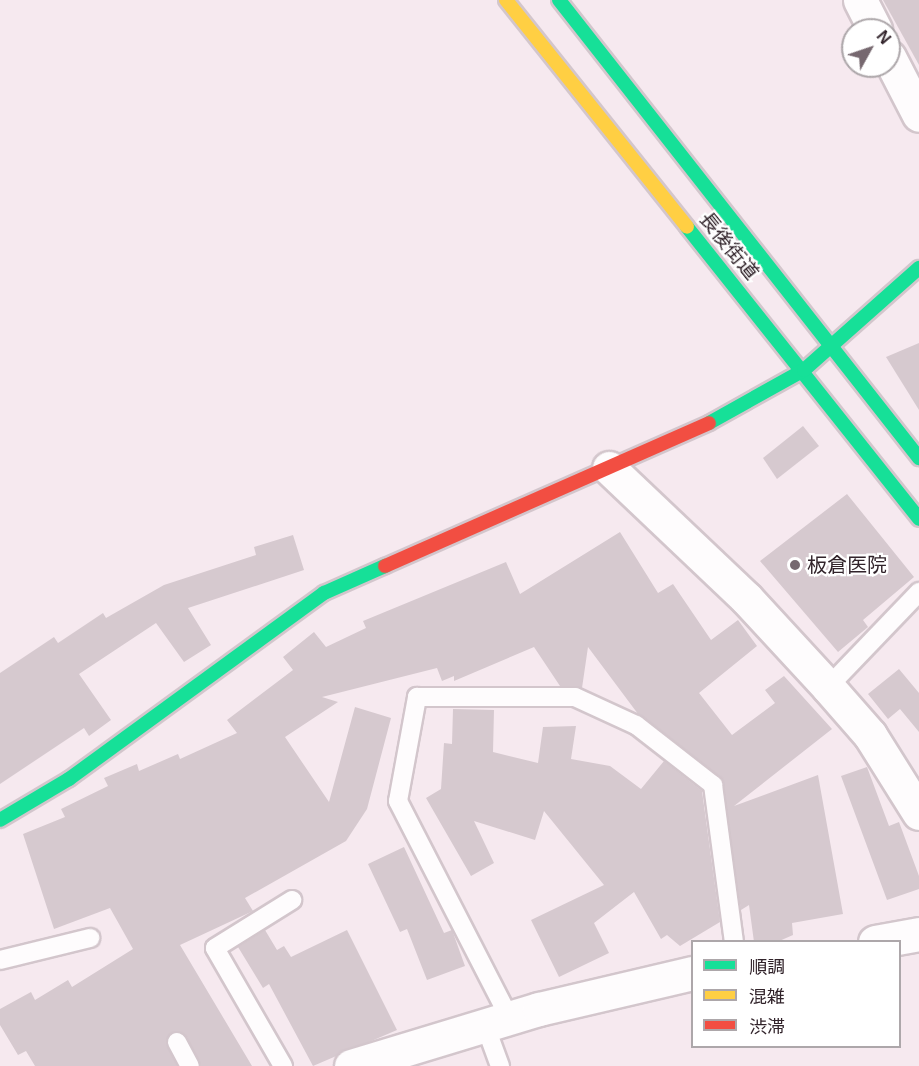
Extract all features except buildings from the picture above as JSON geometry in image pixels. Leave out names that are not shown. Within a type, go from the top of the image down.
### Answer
[{"type":"main road","name":"長後街道","points":[[507,0],[804,370],[919,519]]},
{"type":"main road","name":"長後街道","points":[[559,0],[919,458]]},
{"type":"main road","points":[[0,820],[69,779],[324,593],[742,409],[804,370],[919,268]]},
{"type":"street","points":[[860,0],[869,18]]},
{"type":"street","points":[[900,78],[919,115]]},
{"type":"street","points":[[609,468],[746,598],[828,687],[870,735],[919,813]]},
{"type":"street","points":[[885,940],[919,933]]},
{"type":"street","points":[[351,1066],[498,1022],[691,974]]},
{"type":"lane","points":[[828,687],[919,592]]},
{"type":"lane","points":[[500,1066],[498,1022],[398,801],[417,697],[574,697],[644,732],[713,785],[734,940]]},
{"type":"lane","points":[[283,1066],[215,948],[292,900]]},
{"type":"lane","points":[[0,960],[90,938]]},
{"type":"lane","points":[[177,1042],[190,1066]]},
{"type":"traffic: fast","points":[[559,0],[919,458]]},
{"type":"traffic: fast","points":[[687,227],[919,519]]},
{"type":"traffic: fast","points":[[709,423],[804,370],[919,268]]},
{"type":"traffic: fast","points":[[0,820],[69,779],[324,593],[385,566]]},
{"type":"traffic: slow","points":[[506,0],[687,227]]},
{"type":"traffic: jam","points":[[385,566],[709,423]]},
{"type":"place","name":"板倉医院","points":[[795,565]]}]
